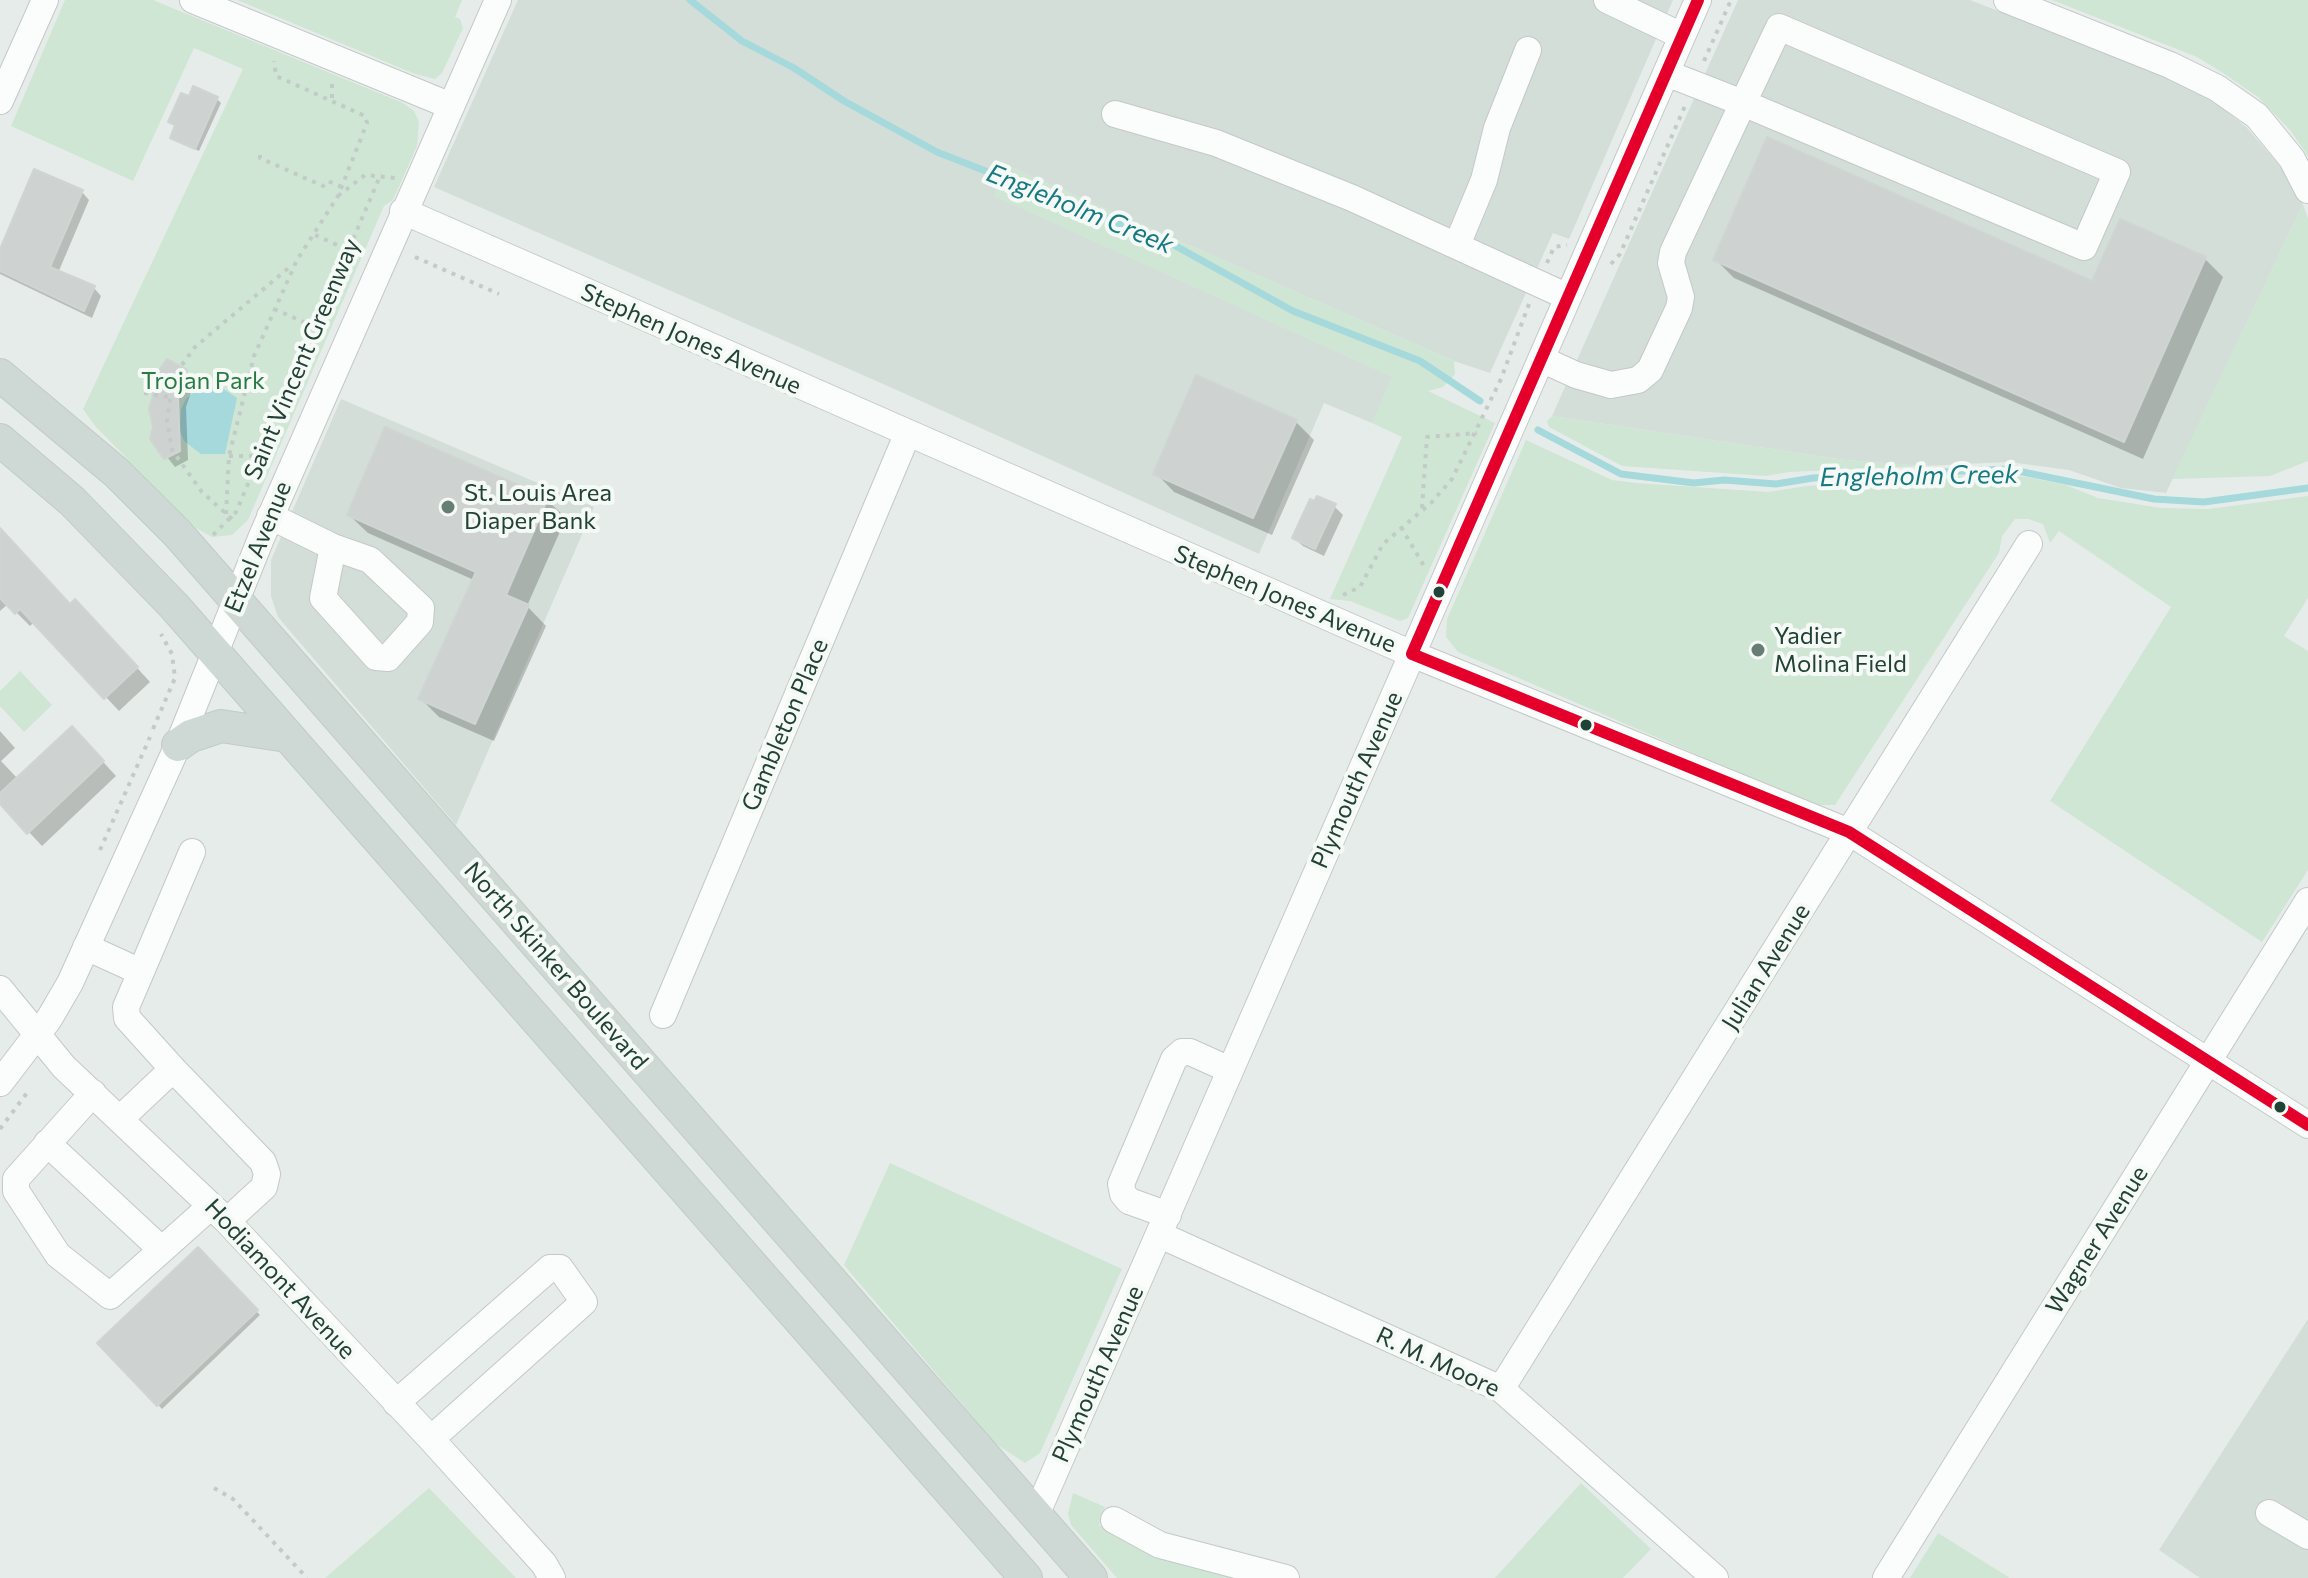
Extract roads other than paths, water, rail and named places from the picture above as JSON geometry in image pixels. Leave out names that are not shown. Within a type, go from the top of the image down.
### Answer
[{"type":"main road","name":"North Skinker Boulevard","points":[[0,375],[117,473],[237,599],[1091,1578]]},
{"type":"main road","points":[[0,440],[72,501],[216,653],[1026,1578]]},
{"type":"main road","points":[[178,745],[191,736],[221,726],[287,736]]},
{"type":"street","points":[[0,101],[45,0]]},
{"type":"street","points":[[193,0],[451,106]]},
{"type":"street","name":"Etzel Avenue","points":[[0,1083],[38,1035],[64,993],[86,947],[178,745],[270,516],[498,0]]},
{"type":"street","points":[[1607,0],[1682,36]]},
{"type":"street","name":"Plymouth Avenue","points":[[1036,1515],[1698,0]]},
{"type":"street","points":[[2007,0],[2170,65],[2217,88],[2257,116],[2292,159],[2308,190]]},
{"type":"street","points":[[1541,359],[1576,375],[1611,385],[1638,380],[1650,370],[1679,308],[1681,297],[1671,263],[1673,252],[1743,103],[1779,27],[2117,172],[2084,247],[1743,103],[1666,73]]},
{"type":"street","points":[[1457,245],[1484,180],[1497,128],[1528,50]]},
{"type":"street","points":[[1115,114],[1216,143],[1457,245],[1568,297]]},
{"type":"street","name":"Stephen Jones Avenue","points":[[403,211],[907,435],[1412,654],[1849,832],[2308,1125]]},
{"type":"street","name":"Gambleton Place","points":[[663,1015],[907,435]]},
{"type":"street","points":[[270,516],[333,547]]},
{"type":"street","name":"Julian Avenue","points":[[1501,1389],[2029,544]]},
{"type":"street","points":[[93,1093],[16,1179],[16,1191],[58,1255],[110,1296],[162,1250],[264,1187],[267,1174],[263,1162],[127,1018],[126,1007],[192,852]]},
{"type":"street","name":"Wagner Avenue","points":[[1886,1578],[2308,901]]},
{"type":"street","points":[[86,947],[141,972]]},
{"type":"street","name":"Hodiamont Avenue","points":[[0,989],[64,1067],[219,1214],[431,1439],[544,1564],[552,1578]]},
{"type":"street","name":"R. M. Moore","points":[[1230,1070],[1190,1052],[1182,1052],[1174,1059],[1121,1184],[1123,1194],[1129,1201],[1164,1225],[1501,1389],[1715,1578]]},
{"type":"street","points":[[121,1118],[173,1069]]},
{"type":"street","points":[[47,1143],[162,1250]]},
{"type":"street","points":[[396,1403],[550,1268],[560,1268],[584,1297],[581,1306],[431,1439]]},
{"type":"street","points":[[2269,1513],[2308,1536]]},
{"type":"street","points":[[1114,1520],[1160,1545],[1286,1578]]},
{"type":"water","points":[[211,387],[222,388],[237,398],[225,454],[201,454],[184,441],[180,431],[181,409],[186,399],[194,392]]},
{"type":"waterway","name":"Engleholm Creek","points":[[690,0],[742,41],[937,152],[1172,244],[1293,311],[1420,361],[1480,401]]},
{"type":"waterway","name":"Engleholm Creek","points":[[1538,430],[1621,474],[1694,483],[1724,480],[1776,484],[1813,478],[2008,469],[2154,499],[2204,502],[2308,488]]},
{"type":"place","name":"St. Louis Area Diaper Bank","points":[[448,507]]},
{"type":"place","name":"Yadier Molina Field","points":[[1758,650]]},
{"type":"park label","name":"Trojan Park","points":[[203,381]]}]
